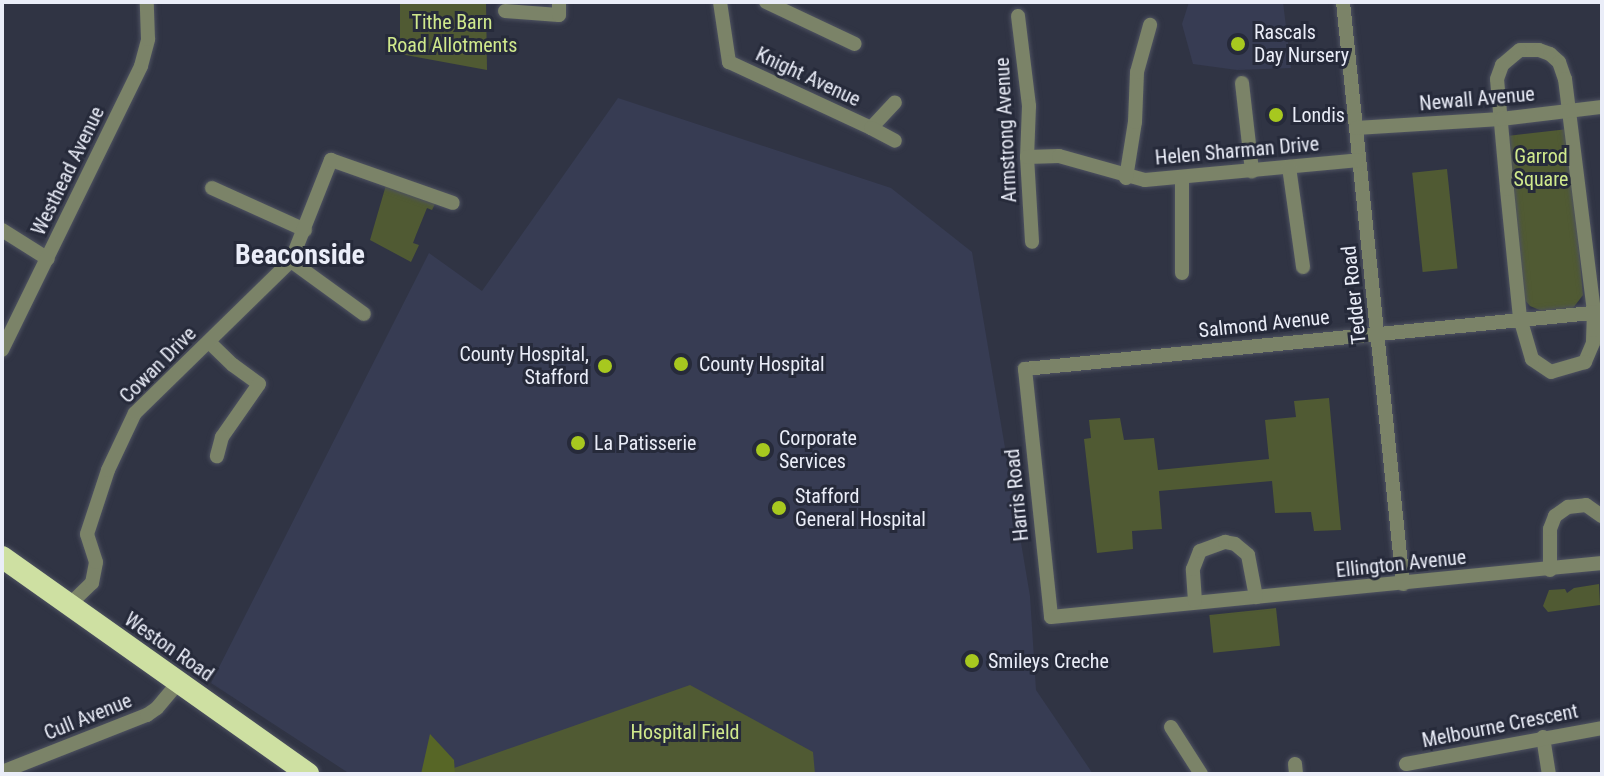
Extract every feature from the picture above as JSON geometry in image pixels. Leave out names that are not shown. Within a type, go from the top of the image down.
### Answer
[{"type":"highway","name":"Weston Road","points":[[2,557],[308,774]]},
{"type":"street","name":"Westhead Avenue","points":[[2,350],[141,66],[148,39],[147,2]]},
{"type":"street","points":[[505,11],[559,15],[559,2]]},
{"type":"street","name":"Knight Avenue","points":[[720,2],[729,62],[895,141]]},
{"type":"street","points":[[766,2],[855,44]]},
{"type":"street","name":"Tedder Road","points":[[1343,2],[1403,584]]},
{"type":"street","name":"Armstrong Avenue","points":[[1018,16],[1029,106],[1027,157],[1032,242]]},
{"type":"street","points":[[1126,178],[1135,122],[1137,72],[1150,25]]},
{"type":"street","points":[[1532,49],[1550,54],[1559,62],[1569,110],[1598,312],[1593,343],[1585,362],[1551,372],[1532,359],[1520,318],[1497,79],[1509,56],[1532,49]]},
{"type":"street","points":[[1242,83],[1252,171]]},
{"type":"street","name":"Knight Avenue","points":[[871,128],[895,102]]},
{"type":"street","name":"Newall Avenue","points":[[1356,128],[1501,119],[1602,107]]},
{"type":"street","name":"Helen Sharman Drive","points":[[1027,157],[1059,156],[1126,178],[1182,178],[1359,160]]},
{"type":"street","name":"Cowan Drive","points":[[69,605],[92,583],[96,562],[87,534],[108,470],[135,413],[291,261],[331,160],[453,203]]},
{"type":"street","points":[[1289,167],[1303,267]]},
{"type":"street","points":[[1182,178],[1182,273]]},
{"type":"street","points":[[212,188],[305,230]]},
{"type":"street","points":[[2,230],[48,259]]},
{"type":"street","points":[[291,261],[364,314]]},
{"type":"street","name":"Salmond Avenue","points":[[1025,369],[1379,331],[1598,312]]},
{"type":"street","points":[[209,342],[259,384],[222,437],[217,456]]},
{"type":"street","name":"Harris Road","points":[[1025,369],[1051,617]]},
{"type":"street","points":[[1550,570],[1551,522],[1555,516],[1568,507],[1586,505],[1602,516]]},
{"type":"street","points":[[1195,601],[1193,569],[1200,551],[1225,542],[1235,544],[1248,555],[1256,597]]},
{"type":"street","name":"Ellington Avenue","points":[[1051,617],[1602,563]]},
{"type":"street","name":"Cull Avenue","points":[[2,772],[147,715],[178,683]]},
{"type":"street","points":[[1171,727],[1201,774]]},
{"type":"street","name":"Melbourne Crescent","points":[[1406,764],[1602,728]]},
{"type":"street","points":[[1543,737],[1549,774]]},
{"type":"shaded area","name":"Rascals Day Nursery","points":[[1189,2],[1283,2],[1291,68],[1237,70],[1193,64],[1182,24]]},
{"type":"shaded area","name":"County Hospital","points":[[618,98],[891,188],[972,252],[1030,596],[1036,690],[1093,774],[350,774],[211,683],[429,253],[482,291]]},
{"type":"green space","name":"Tithe Barn Road Allotments","points":[[400,2],[486,2],[487,70],[400,54]]},
{"type":"green space","name":"Garrod Square","points":[[1568,129],[1583,295],[1573,308],[1542,311],[1530,306],[1524,299],[1507,136]]},
{"type":"green space","points":[[1447,169],[1457,268],[1423,272],[1412,173]]},
{"type":"green space","points":[[386,185],[436,202],[432,210],[427,208],[413,243],[419,245],[411,262],[370,240]]},
{"type":"green space","points":[[1329,398],[1341,530],[1314,531],[1311,512],[1275,513],[1272,481],[1159,491],[1162,529],[1132,531],[1133,549],[1097,553],[1084,439],[1091,438],[1089,420],[1120,418],[1124,440],[1154,438],[1158,470],[1269,459],[1265,420],[1296,417],[1294,401]]},
{"type":"green space","points":[[1599,584],[1600,605],[1548,612],[1543,606],[1549,590],[1565,589],[1567,593],[1574,588]]},
{"type":"green space","points":[[1276,608],[1280,646],[1213,653],[1209,615]]},
{"type":"green space","name":"Hospital Field","points":[[690,685],[813,752],[815,774],[437,774]]},
{"type":"green space","points":[[430,734],[454,760],[455,774],[421,774]]},
{"type":"place","name":"Rascals Day Nursery","points":[[1238,44]]},
{"type":"place","name":"Londis","points":[[1276,115]]},
{"type":"place","name":"County Hospital","points":[[681,364]]},
{"type":"place","name":"County Hospital, Stafford","points":[[605,366]]},
{"type":"place","name":"La Patisserie","points":[[578,443]]},
{"type":"place","name":"Corporate Services","points":[[763,450]]},
{"type":"place","name":"Stafford General Hospital","points":[[779,508]]},
{"type":"place","name":"Smileys Creche","points":[[972,661]]},
{"type":"district","name":"Beaconside","points":[[300,255]]}]
